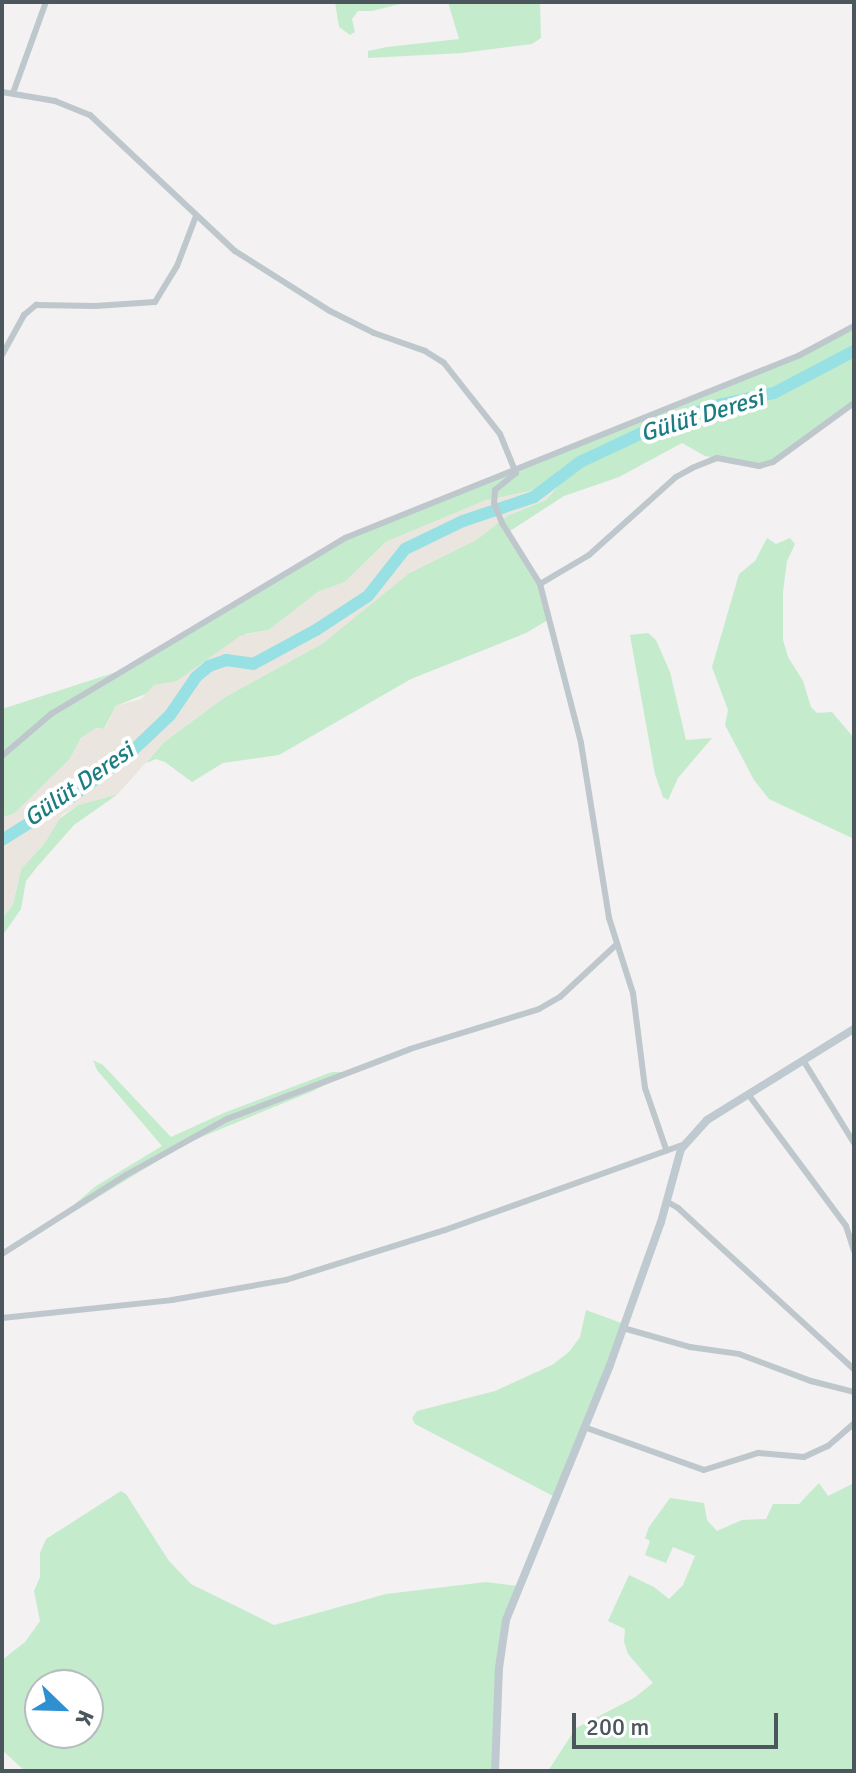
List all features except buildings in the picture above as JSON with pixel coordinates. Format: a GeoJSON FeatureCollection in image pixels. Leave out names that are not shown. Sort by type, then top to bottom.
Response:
{"type":"FeatureCollection","features":[{"type":"Feature","properties":{"kind":"street"},"geometry":{"type":"LineString","coordinates":[[13,93],[46,2]]}},
{"type":"Feature","properties":{"kind":"street"},"geometry":{"type":"LineString","coordinates":[[2,92],[55,101],[90,115],[235,251],[330,311],[374,333],[425,351],[444,363],[490,419],[515,469],[512,478],[495,490],[494,503],[502,523],[540,584],[581,743],[616,945],[631,982],[645,1088],[666,1149]]}},
{"type":"Feature","properties":{"kind":"street"},"geometry":{"type":"LineString","coordinates":[[2,355],[24,315],[36,305],[95,306],[155,302],[177,266],[196,216]]}},
{"type":"Feature","properties":{"kind":"street"},"geometry":{"type":"LineString","coordinates":[[2,756],[51,714],[345,538],[800,355],[854,326]]}},
{"type":"Feature","properties":{"kind":"street"},"geometry":{"type":"LineString","coordinates":[[540,584],[589,555],[692,468],[717,458],[759,466],[773,462],[854,403]]}},
{"type":"Feature","properties":{"kind":"street"},"geometry":{"type":"LineString","coordinates":[[2,1254],[184,1140],[227,1119],[410,1049],[539,1009],[560,997],[616,945]]}},
{"type":"Feature","properties":{"kind":"street"},"geometry":{"type":"LineString","coordinates":[[495,1771],[499,1668],[506,1620],[623,1328],[685,1144],[707,1120],[854,1029]]}},
{"type":"Feature","properties":{"kind":"street"},"geometry":{"type":"LineString","coordinates":[[803,1060],[854,1143]]}},
{"type":"Feature","properties":{"kind":"street"},"geometry":{"type":"LineString","coordinates":[[748,1094],[846,1226],[854,1251]]}},
{"type":"Feature","properties":{"kind":"street"},"geometry":{"type":"LineString","coordinates":[[2,1318],[172,1300],[286,1280],[445,1230],[685,1144]]}},
{"type":"Feature","properties":{"kind":"street"},"geometry":{"type":"LineString","coordinates":[[666,1201],[678,1208],[854,1369]]}},
{"type":"Feature","properties":{"kind":"street"},"geometry":{"type":"LineString","coordinates":[[623,1328],[690,1347],[739,1354],[811,1381],[854,1392]]}},
{"type":"Feature","properties":{"kind":"street"},"geometry":{"type":"LineString","coordinates":[[584,1427],[704,1470],[758,1453],[804,1457],[828,1446],[854,1423]]}},
{"type":"Feature","properties":{"kind":"green space"},"geometry":{"type":"Polygon","coordinates":[[[335,2],[408,2],[372,11],[358,11],[352,19],[355,32],[350,35],[339,27],[335,2]]]}},
{"type":"Feature","properties":{"kind":"green space"},"geometry":{"type":"Polygon","coordinates":[[[448,2],[540,2],[541,38],[532,44],[462,53],[368,58],[368,51],[387,47],[459,39],[448,2]]]}},
{"type":"Feature","properties":{"kind":"green space"},"geometry":{"type":"Polygon","coordinates":[[[854,326],[854,403],[765,465],[705,456],[682,443],[619,477],[564,496],[507,533],[536,576],[548,620],[526,633],[411,679],[279,755],[223,763],[192,782],[165,762],[156,759],[146,763],[164,742],[225,697],[323,643],[409,573],[476,540],[507,516],[546,500],[566,477],[561,469],[539,489],[484,501],[386,542],[345,582],[318,592],[269,630],[246,634],[177,681],[116,706],[104,729],[96,728],[81,738],[70,759],[15,813],[2,818],[2,709],[135,666],[345,538],[799,355],[854,326]]]}},
{"type":"Feature","properties":{"kind":"green space"},"geometry":{"type":"Polygon","coordinates":[[[767,538],[776,544],[790,538],[795,544],[787,561],[783,592],[783,640],[788,657],[803,681],[811,707],[817,713],[832,712],[854,738],[854,839],[769,799],[754,780],[725,725],[728,710],[712,667],[739,574],[755,561],[767,538]]]}},
{"type":"Feature","properties":{"kind":"green space"},"geometry":{"type":"Polygon","coordinates":[[[648,633],[656,640],[670,672],[686,740],[712,738],[678,778],[668,800],[663,797],[655,774],[630,635],[648,633]]]}},
{"type":"Feature","properties":{"kind":"green space"},"geometry":{"type":"Polygon","coordinates":[[[118,794],[74,825],[37,867],[26,881],[21,909],[2,936],[2,919],[13,904],[21,869],[44,844],[58,820],[78,805],[118,794]]]}},
{"type":"Feature","properties":{"kind":"green space"},"geometry":{"type":"Polygon","coordinates":[[[93,1060],[103,1065],[171,1137],[226,1112],[332,1072],[350,1072],[313,1091],[187,1143],[44,1230],[96,1186],[162,1146],[97,1070],[93,1060]]]}},
{"type":"Feature","properties":{"kind":"green space"},"geometry":{"type":"Polygon","coordinates":[[[586,1310],[624,1324],[555,1497],[415,1424],[412,1418],[417,1411],[495,1391],[552,1365],[569,1352],[580,1337],[586,1310]]]}},
{"type":"Feature","properties":{"kind":"green space"},"geometry":{"type":"Polygon","coordinates":[[[819,1483],[828,1496],[854,1483],[854,1771],[548,1771],[576,1728],[634,1698],[653,1683],[628,1654],[624,1642],[625,1629],[608,1621],[629,1575],[654,1587],[669,1599],[683,1585],[695,1556],[673,1547],[666,1563],[645,1555],[650,1541],[645,1538],[649,1527],[670,1498],[704,1503],[707,1520],[717,1531],[742,1520],[766,1519],[773,1504],[799,1504],[819,1483]]]}},
{"type":"Feature","properties":{"kind":"green space"},"geometry":{"type":"Polygon","coordinates":[[[121,1491],[126,1494],[169,1561],[191,1584],[274,1625],[386,1594],[486,1582],[518,1586],[506,1620],[495,1771],[25,1771],[2,1750],[2,1660],[25,1642],[40,1621],[34,1591],[40,1577],[40,1553],[46,1539],[121,1491]]]}},
{"type":"Feature","properties":{"kind":"sand"},"geometry":{"type":"Polygon","coordinates":[[[561,468],[566,476],[546,500],[507,516],[476,540],[409,573],[323,643],[225,697],[164,742],[118,794],[78,805],[62,815],[44,844],[21,869],[13,904],[2,919],[2,818],[15,813],[70,759],[81,738],[96,728],[105,729],[116,706],[141,699],[154,685],[177,681],[240,636],[269,630],[318,592],[345,582],[386,542],[484,501],[539,489],[561,468]]]}},
{"type":"Feature","properties":{"kind":"waterway","name":"Gülüt Deresi"},"geometry":{"type":"LineString","coordinates":[[2,840],[74,795],[127,756],[170,715],[196,677],[209,666],[226,660],[253,664],[316,630],[368,596],[405,549],[463,521],[534,497],[580,462],[661,424],[722,404],[774,393],[854,351]]}}]}
